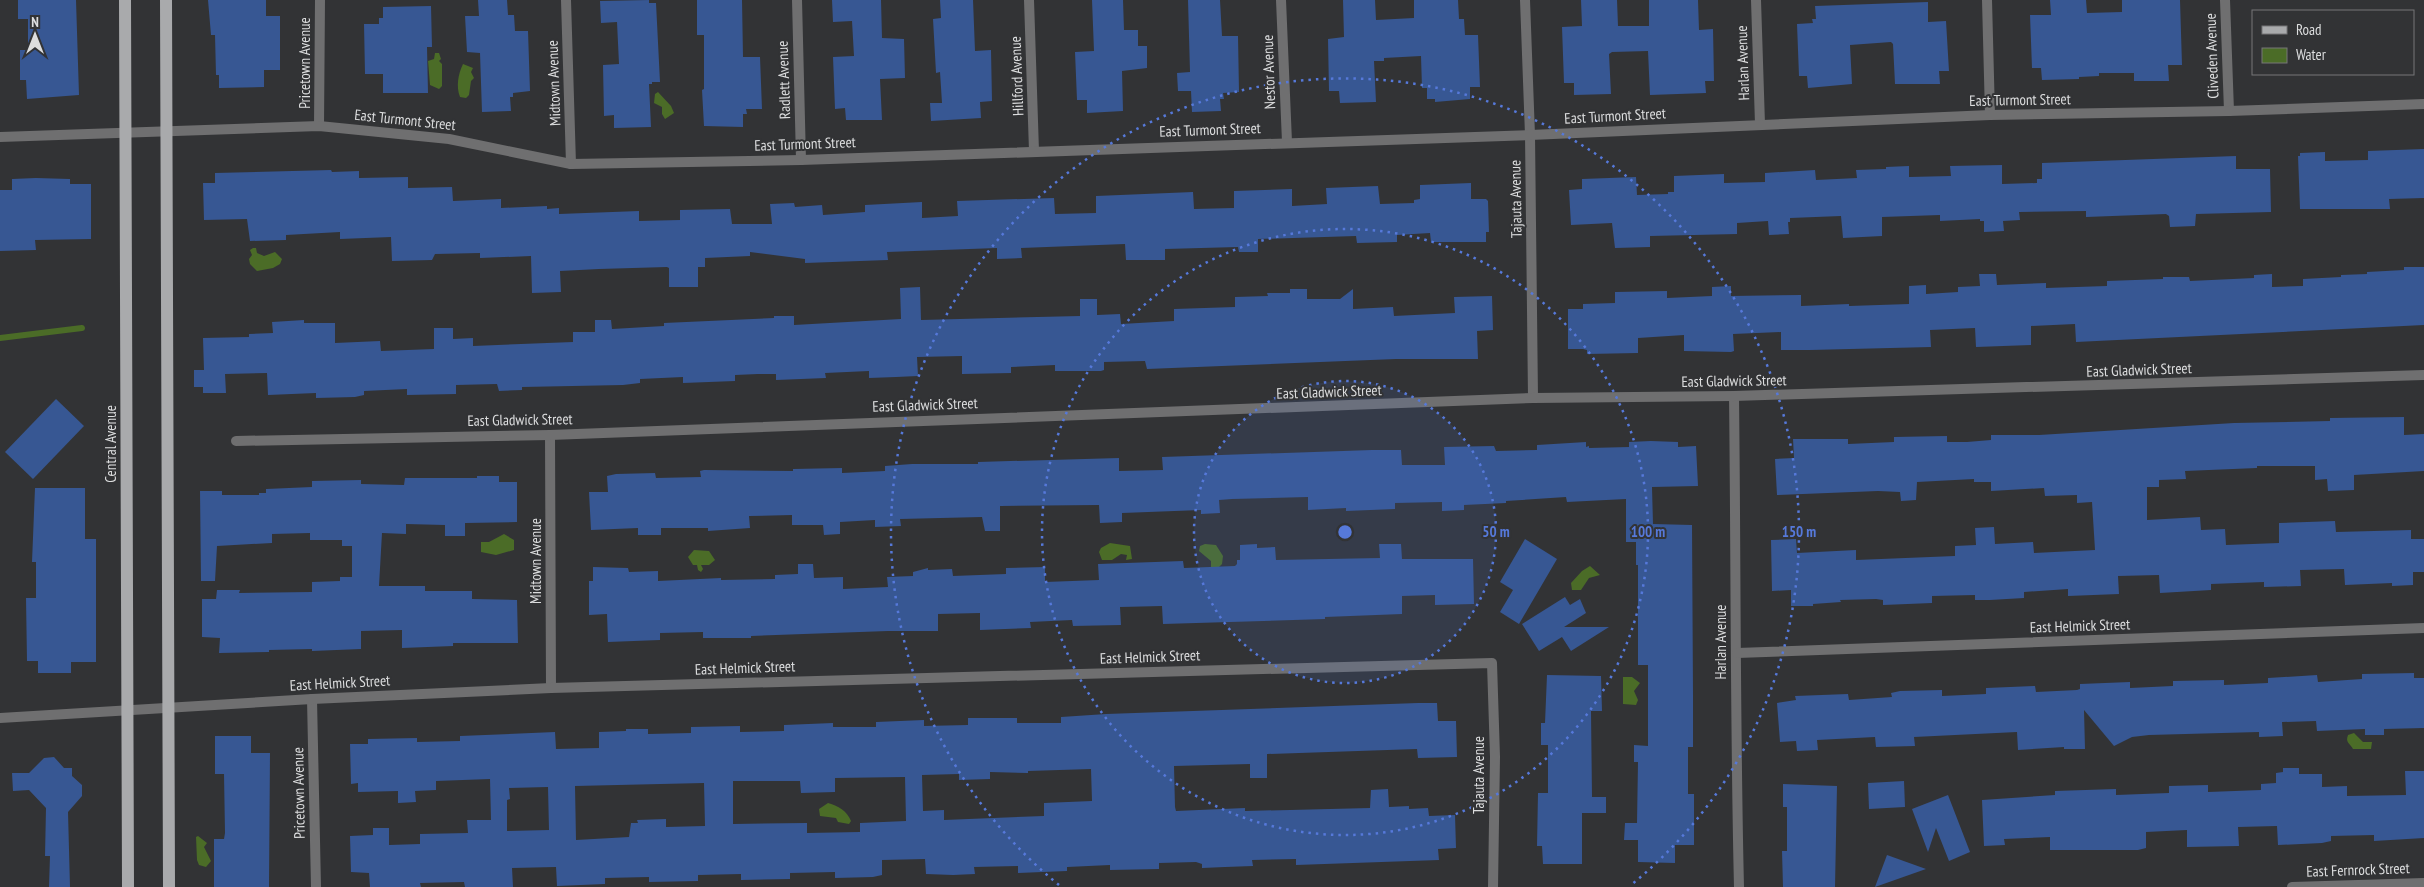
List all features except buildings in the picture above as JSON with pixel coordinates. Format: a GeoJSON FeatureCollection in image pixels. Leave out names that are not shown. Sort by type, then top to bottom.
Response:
{"type":"FeatureCollection","features":[{"type":"Feature","properties":{"kind":"main road","name":"Central Avenue"},"geometry":{"type":"LineString","coordinates":[[125,0],[128,887]]}},
{"type":"Feature","properties":{"kind":"main road"},"geometry":{"type":"LineString","coordinates":[[166,0],[169,887]]}},
{"type":"Feature","properties":{"kind":"street","name":"Pricetown Avenue"},"geometry":{"type":"LineString","coordinates":[[319,126],[320,0]]}},
{"type":"Feature","properties":{"kind":"street","name":"Midtown Avenue"},"geometry":{"type":"LineString","coordinates":[[566,0],[571,164]]}},
{"type":"Feature","properties":{"kind":"street","name":"Radlett Avenue"},"geometry":{"type":"LineString","coordinates":[[796,0],[802,160]]}},
{"type":"Feature","properties":{"kind":"street","name":"Hillford Avenue"},"geometry":{"type":"LineString","coordinates":[[1030,0],[1034,151]]}},
{"type":"Feature","properties":{"kind":"street","name":"Nestor Avenue"},"geometry":{"type":"LineString","coordinates":[[1281,0],[1286,142]]}},
{"type":"Feature","properties":{"kind":"street","name":"Tajauta Avenue"},"geometry":{"type":"LineString","coordinates":[[1525,0],[1530,135],[1533,398]]}},
{"type":"Feature","properties":{"kind":"street","name":"Harlan Avenue"},"geometry":{"type":"LineString","coordinates":[[1756,0],[1760,124]]}},
{"type":"Feature","properties":{"kind":"street"},"geometry":{"type":"LineString","coordinates":[[1987,0],[1990,115]]}},
{"type":"Feature","properties":{"kind":"street","name":"Cliveden Avenue"},"geometry":{"type":"LineString","coordinates":[[2225,0],[2229,111]]}},
{"type":"Feature","properties":{"kind":"street","name":"East Turmont Street"},"geometry":{"type":"LineString","coordinates":[[0,137],[319,126],[449,139],[571,164],[802,160],[1530,135],[1990,115],[2229,111],[2424,104]]}},
{"type":"Feature","properties":{"kind":"street","name":"East Gladwick Street"},"geometry":{"type":"LineString","coordinates":[[236,440],[550,435],[1533,398],[1734,396],[2251,382],[2424,375]]}},
{"type":"Feature","properties":{"kind":"street","name":"Harlan Avenue"},"geometry":{"type":"LineString","coordinates":[[1734,396],[1737,653],[1736,758],[1739,887]]}},
{"type":"Feature","properties":{"kind":"street","name":"Midtown Avenue"},"geometry":{"type":"LineString","coordinates":[[550,435],[551,688]]}},
{"type":"Feature","properties":{"kind":"street","name":"East Helmick Street"},"geometry":{"type":"LineString","coordinates":[[1737,653],[2424,628]]}},
{"type":"Feature","properties":{"kind":"street","name":"Tajauta Avenue"},"geometry":{"type":"LineString","coordinates":[[1492,663],[1495,757],[1493,887]]}},
{"type":"Feature","properties":{"kind":"street","name":"East Helmick Street"},"geometry":{"type":"LineString","coordinates":[[0,718],[312,699],[551,688],[1492,663]]}},
{"type":"Feature","properties":{"kind":"street","name":"Pricetown Avenue"},"geometry":{"type":"LineString","coordinates":[[312,699],[316,887]]}},
{"type":"Feature","properties":{"kind":"street","name":"East Fernrock Street"},"geometry":{"type":"LineString","coordinates":[[2292,887],[2424,883]]}},
{"type":"Feature","properties":{"kind":"water"},"geometry":{"type":"Polygon","coordinates":[[[435,53],[439,53],[441,59],[439,61],[442,64],[442,86],[439,89],[430,85],[428,61],[434,59],[435,53]]]}},
{"type":"Feature","properties":{"kind":"water"},"geometry":{"type":"Polygon","coordinates":[[[463,64],[473,68],[471,72],[474,78],[471,81],[469,95],[466,98],[460,97],[458,89],[459,76],[463,64]]]}},
{"type":"Feature","properties":{"kind":"water"},"geometry":{"type":"Polygon","coordinates":[[[658,92],[671,106],[674,113],[665,119],[662,114],[662,107],[654,103],[655,94],[658,92]]]}},
{"type":"Feature","properties":{"kind":"water"},"geometry":{"type":"Polygon","coordinates":[[[256,248],[257,253],[264,256],[275,252],[282,259],[280,264],[273,268],[257,271],[250,264],[249,259],[252,255],[250,250],[256,248]]]}},
{"type":"Feature","properties":{"kind":"water"},"geometry":{"type":"Polygon","coordinates":[[[504,534],[514,540],[514,550],[496,555],[481,552],[481,542],[489,542],[504,534]]]}},
{"type":"Feature","properties":{"kind":"water"},"geometry":{"type":"Polygon","coordinates":[[[1110,543],[1130,546],[1132,559],[1126,560],[1127,555],[1121,554],[1112,560],[1102,560],[1099,552],[1101,548],[1110,543]]]}},
{"type":"Feature","properties":{"kind":"water"},"geometry":{"type":"Polygon","coordinates":[[[1205,544],[1216,545],[1223,556],[1222,564],[1218,568],[1211,567],[1211,561],[1199,551],[1200,546],[1205,544]]]}},
{"type":"Feature","properties":{"kind":"water"},"geometry":{"type":"Polygon","coordinates":[[[694,550],[709,551],[715,560],[709,565],[701,565],[703,569],[701,572],[698,570],[697,565],[693,565],[688,557],[694,550]]]}},
{"type":"Feature","properties":{"kind":"water"},"geometry":{"type":"Polygon","coordinates":[[[1590,566],[1600,575],[1589,578],[1581,590],[1572,590],[1571,583],[1582,571],[1590,566]]]}},
{"type":"Feature","properties":{"kind":"water"},"geometry":{"type":"Polygon","coordinates":[[[1623,677],[1632,677],[1640,683],[1634,691],[1638,700],[1636,705],[1623,704],[1623,677]]]}},
{"type":"Feature","properties":{"kind":"water"},"geometry":{"type":"Polygon","coordinates":[[[2354,733],[2363,742],[2372,742],[2371,749],[2353,749],[2347,740],[2348,735],[2354,733]]]}},
{"type":"Feature","properties":{"kind":"water"},"geometry":{"type":"Polygon","coordinates":[[[828,803],[839,807],[845,812],[851,821],[849,824],[838,822],[836,818],[820,816],[819,809],[828,803]]]}},
{"type":"Feature","properties":{"kind":"water"},"geometry":{"type":"Polygon","coordinates":[[[198,836],[207,843],[204,847],[211,861],[206,867],[199,865],[197,860],[196,837],[198,836]]]}},
{"type":"Feature","properties":{"kind":"waterway"},"geometry":{"type":"LineString","coordinates":[[0,338],[82,328]]}}]}
